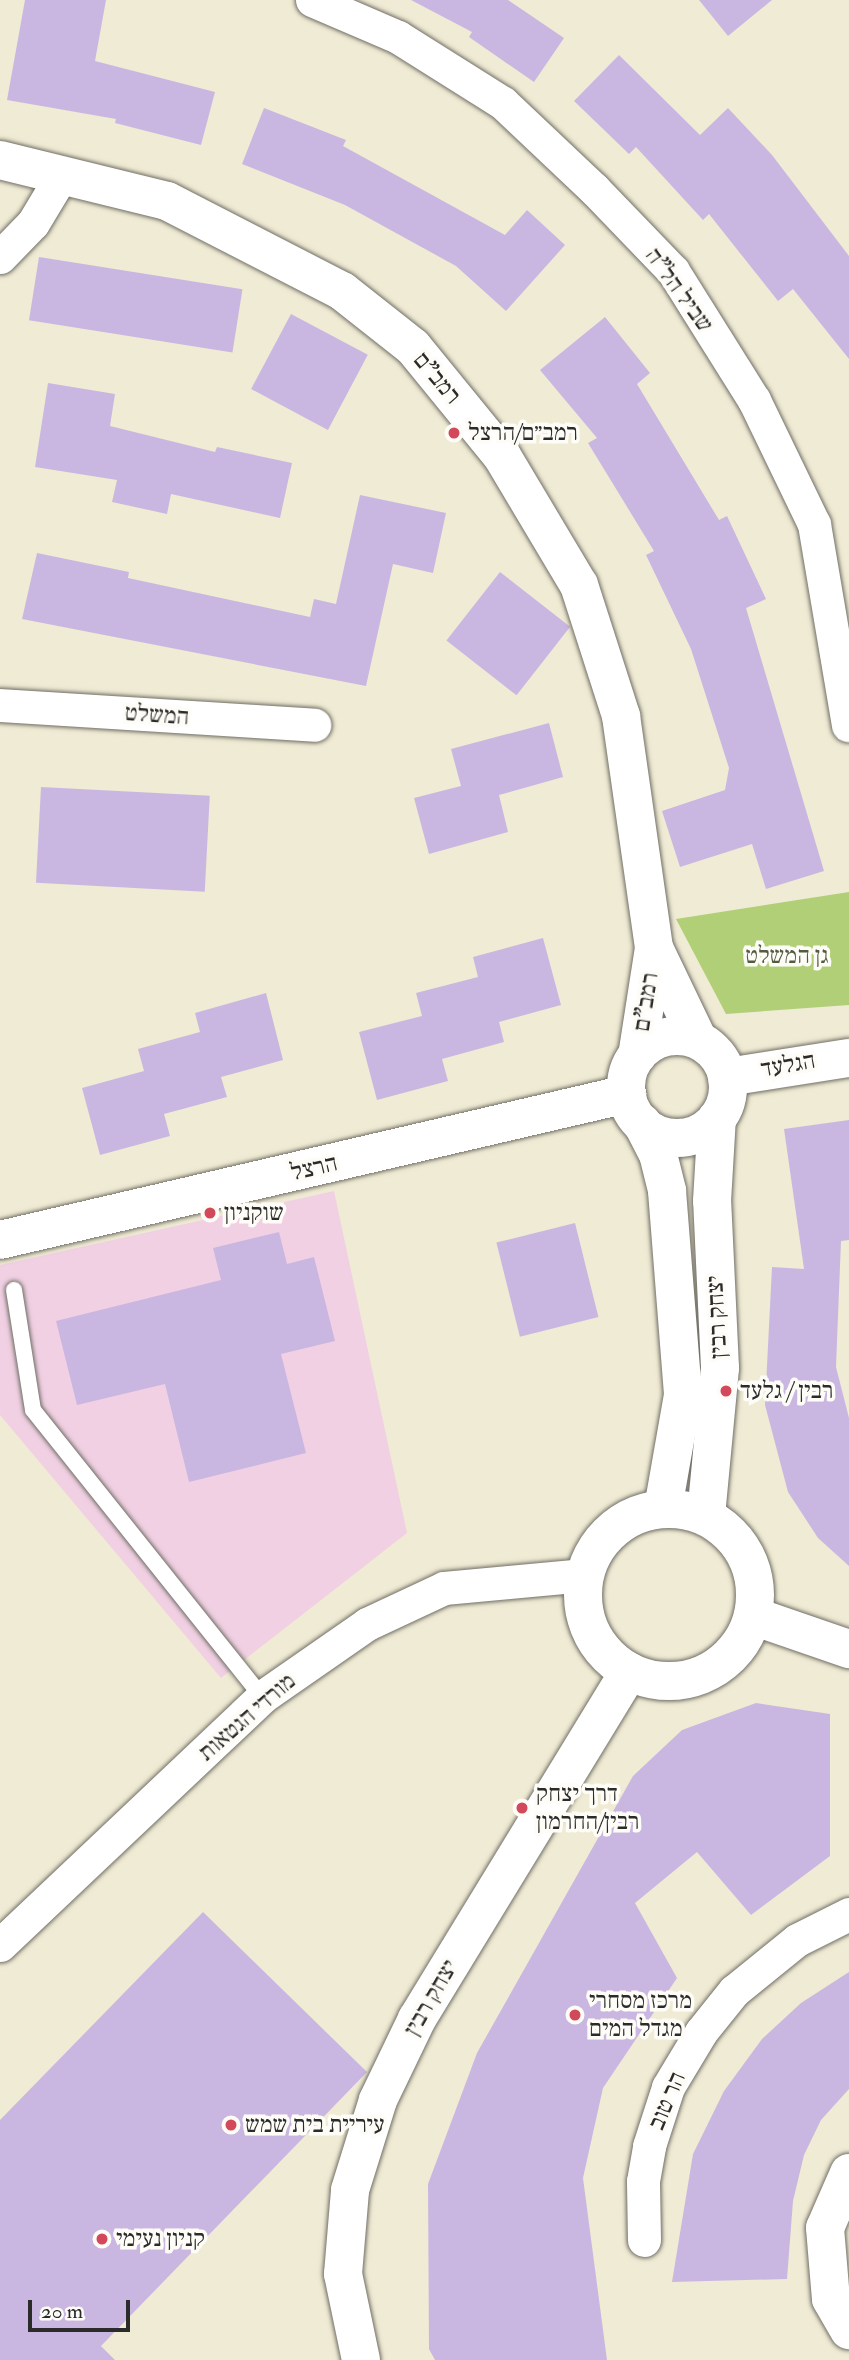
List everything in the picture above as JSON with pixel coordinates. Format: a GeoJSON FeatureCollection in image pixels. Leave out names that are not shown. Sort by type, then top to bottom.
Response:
{"type":"FeatureCollection","features":[{"type":"Feature","properties":{"kind":"street","name":"שביל הל\"ה"},"geometry":{"type":"LineString","coordinates":[[312,0],[398,37],[503,103],[594,189],[673,271],[754,400],[814,524],[848,725]]}},
{"type":"Feature","properties":{"kind":"street","name":"רמב\"ם"},"geometry":{"type":"LineString","coordinates":[[0,160],[63,173],[167,201],[342,291],[413,347],[502,456],[579,585],[621,716],[654,948],[637,1056]]}},
{"type":"Feature","properties":{"kind":"street"},"geometry":{"type":"LineString","coordinates":[[0,257],[33,223],[63,173]]}},
{"type":"Feature","properties":{"kind":"street","name":"המשלט"},"geometry":{"type":"LineString","coordinates":[[0,705],[314,726]]}},
{"type":"Feature","properties":{"kind":"street","name":"רמב\"ם"},"geometry":{"type":"LineString","coordinates":[[654,948],[698,1040]]}},
{"type":"Feature","properties":{"kind":"street"},"geometry":{"type":"LineString","coordinates":[[679,1036],[698,1040],[716,1054],[727,1077],[727,1094],[717,1118],[685,1137],[657,1133],[634,1108],[629,1070],[637,1056],[660,1039],[679,1036]]}},
{"type":"Feature","properties":{"kind":"street","name":"הגלעד"},"geometry":{"type":"LineString","coordinates":[[727,1077],[849,1058]]}},
{"type":"Feature","properties":{"kind":"street","name":"הרצל"},"geometry":{"type":"LineString","coordinates":[[0,1240],[634,1108]]}},
{"type":"Feature","properties":{"kind":"street","name":"יצחק רבין"},"geometry":{"type":"LineString","coordinates":[[634,1108],[658,1154],[667,1191],[683,1395],[663,1508]]}},
{"type":"Feature","properties":{"kind":"street","name":"יצחק רבין"},"geometry":{"type":"LineString","coordinates":[[706,1516],[720,1368],[712,1177],[717,1118]]}},
{"type":"Feature","properties":{"kind":"street"},"geometry":{"type":"LineString","coordinates":[[663,1508],[706,1516],[725,1529],[746,1558],[755,1592],[753,1616],[745,1636],[715,1668],[672,1681],[629,1672],[603,1650],[586,1621],[584,1575],[595,1549],[613,1528],[636,1514],[663,1508]]}},
{"type":"Feature","properties":{"kind":"street","name":"מורדי הגטאות"},"geometry":{"type":"LineString","coordinates":[[0,1945],[262,1697],[367,1624],[444,1588],[584,1575]]}},
{"type":"Feature","properties":{"kind":"street"},"geometry":{"type":"LineString","coordinates":[[753,1616],[849,1649]]}},
{"type":"Feature","properties":{"kind":"street","name":"יצחק רבין"},"geometry":{"type":"LineString","coordinates":[[361,2360],[343,2274],[350,2190],[378,2100],[417,2019],[629,1672]]}},
{"type":"Feature","properties":{"kind":"street","name":"הר טוב"},"geometry":{"type":"LineString","coordinates":[[644,2240],[643,2181],[649,2146],[668,2087],[701,2032],[734,1991],[797,1940],[849,1914]]}},
{"type":"Feature","properties":{"kind":"street"},"geometry":{"type":"LineString","coordinates":[[849,2173],[825,2228],[831,2299],[849,2330]]}},
{"type":"Feature","properties":{"kind":"lane"},"geometry":{"type":"LineString","coordinates":[[14,1290],[33,1410],[262,1697]]}},
{"type":"Feature","properties":{"kind":"shaded area","name":"שוקניון"},"geometry":{"type":"Polygon","coordinates":[[[334,1191],[407,1533],[221,1678],[0,1415],[0,1265],[334,1191]]]}},
{"type":"Feature","properties":{"kind":"green space","name":"גן המשלט"},"geometry":{"type":"Polygon","coordinates":[[[849,892],[849,1005],[726,1014],[676,919],[849,892]]]}},
{"type":"Feature","properties":{"kind":"building"},"geometry":{"type":"Polygon","coordinates":[[[25,0],[106,0],[95,61],[215,92],[201,145],[115,123],[116,119],[7,100],[25,0]]]}},
{"type":"Feature","properties":{"kind":"building"},"geometry":{"type":"Polygon","coordinates":[[[411,0],[508,0],[564,38],[534,82],[469,37],[472,32],[411,0]]]}},
{"type":"Feature","properties":{"kind":"building"},"geometry":{"type":"Polygon","coordinates":[[[699,0],[772,0],[728,36],[699,0]]]}},
{"type":"Feature","properties":{"kind":"building"},"geometry":{"type":"Polygon","coordinates":[[[619,55],[700,135],[728,108],[772,155],[849,256],[849,359],[793,289],[778,301],[709,214],[703,220],[636,147],[629,154],[574,101],[619,55]]]}},
{"type":"Feature","properties":{"kind":"building"},"geometry":{"type":"Polygon","coordinates":[[[264,108],[346,140],[343,146],[505,235],[527,210],[565,245],[506,311],[456,266],[345,205],[242,164],[264,108]]]}},
{"type":"Feature","properties":{"kind":"building"},"geometry":{"type":"Polygon","coordinates":[[[39,257],[242,289],[232,352],[29,320],[39,257]]]}},
{"type":"Feature","properties":{"kind":"building"},"geometry":{"type":"Polygon","coordinates":[[[291,314],[368,355],[328,430],[251,389],[291,314]]]}},
{"type":"Feature","properties":{"kind":"building"},"geometry":{"type":"Polygon","coordinates":[[[605,317],[650,373],[637,384],[719,520],[727,516],[766,599],[746,608],[824,871],[766,889],[752,844],[680,867],[662,811],[725,790],[729,768],[691,649],[646,555],[654,551],[588,443],[597,438],[540,370],[605,317]]]}},
{"type":"Feature","properties":{"kind":"building"},"geometry":{"type":"Polygon","coordinates":[[[48,383],[115,394],[110,426],[215,452],[217,447],[292,463],[280,518],[171,494],[167,514],[112,502],[117,480],[35,467],[48,383]]]}},
{"type":"Feature","properties":{"kind":"building"},"geometry":{"type":"Polygon","coordinates":[[[360,495],[446,513],[433,573],[393,564],[366,686],[22,619],[37,553],[129,572],[128,578],[310,617],[314,599],[336,604],[360,495]]]}},
{"type":"Feature","properties":{"kind":"building"},"geometry":{"type":"Polygon","coordinates":[[[500,572],[570,627],[517,695],[446,641],[500,572]]]}},
{"type":"Feature","properties":{"kind":"building"},"geometry":{"type":"Polygon","coordinates":[[[549,723],[563,777],[499,795],[508,832],[429,854],[414,798],[461,786],[451,749],[549,723]]]}},
{"type":"Feature","properties":{"kind":"building"},"geometry":{"type":"Polygon","coordinates":[[[41,787],[210,796],[205,892],[36,883],[41,787]]]}},
{"type":"Feature","properties":{"kind":"building"},"geometry":{"type":"Polygon","coordinates":[[[543,938],[561,1005],[499,1022],[504,1042],[442,1059],[448,1081],[377,1100],[359,1032],[422,1016],[416,993],[478,977],[473,957],[543,938]]]}},
{"type":"Feature","properties":{"kind":"building"},"geometry":{"type":"Polygon","coordinates":[[[266,993],[283,1060],[221,1077],[227,1097],[164,1114],[170,1136],[100,1155],[82,1088],[144,1071],[138,1049],[200,1032],[195,1013],[266,993]]]}},
{"type":"Feature","properties":{"kind":"building"},"geometry":{"type":"Polygon","coordinates":[[[849,1120],[849,1240],[841,1241],[836,1367],[849,1418],[849,1566],[818,1538],[788,1492],[765,1405],[772,1267],[804,1269],[784,1129],[849,1120]]]}},
{"type":"Feature","properties":{"kind":"building"},"geometry":{"type":"Polygon","coordinates":[[[575,1223],[598,1317],[520,1337],[496,1243],[575,1223]]]}},
{"type":"Feature","properties":{"kind":"building"},"geometry":{"type":"Polygon","coordinates":[[[279,1232],[287,1264],[314,1257],[335,1341],[281,1354],[306,1453],[189,1482],[165,1384],[77,1405],[56,1321],[221,1280],[213,1248],[279,1232]]]}},
{"type":"Feature","properties":{"kind":"building","name":"מרכז מסחרי מגדל המים"},"geometry":{"type":"Polygon","coordinates":[[[756,1703],[830,1714],[830,1856],[751,1915],[697,1852],[635,1903],[677,1978],[603,2088],[583,2178],[607,2360],[435,2360],[429,2349],[428,2184],[477,2053],[633,1776],[682,1730],[756,1703]]]}},
{"type":"Feature","properties":{"kind":"building","name":"קניון נעימי"},"geometry":{"type":"Polygon","coordinates":[[[203,1912],[367,2072],[101,2346],[115,2360],[0,2360],[0,2120],[203,1912]]]}},
{"type":"Feature","properties":{"kind":"building"},"geometry":{"type":"Polygon","coordinates":[[[849,1972],[849,2089],[821,2120],[804,2155],[793,2201],[787,2279],[672,2282],[693,2154],[724,2091],[762,2039],[801,2003],[849,1972]]]}},
{"type":"Feature","properties":{"kind":"place","name":"רמב״ם/הרצל"},"geometry":{"type":"Point","coordinates":[454,433]}},
{"type":"Feature","properties":{"kind":"place","name":"שוקניון"},"geometry":{"type":"Point","coordinates":[210,1213]}},
{"type":"Feature","properties":{"kind":"place","name":"רבין / גלעד"},"geometry":{"type":"Point","coordinates":[726,1391]}},
{"type":"Feature","properties":{"kind":"place","name":"דרך יצחק רבין/החרמון"},"geometry":{"type":"Point","coordinates":[522,1808]}},
{"type":"Feature","properties":{"kind":"place","name":"מרכז מסחרי מגדל המים"},"geometry":{"type":"Point","coordinates":[575,2015]}},
{"type":"Feature","properties":{"kind":"place","name":"עיריית בית שמש"},"geometry":{"type":"Point","coordinates":[231,2125]}},
{"type":"Feature","properties":{"kind":"place","name":"קניון נעימי"},"geometry":{"type":"Point","coordinates":[102,2239]}}]}
